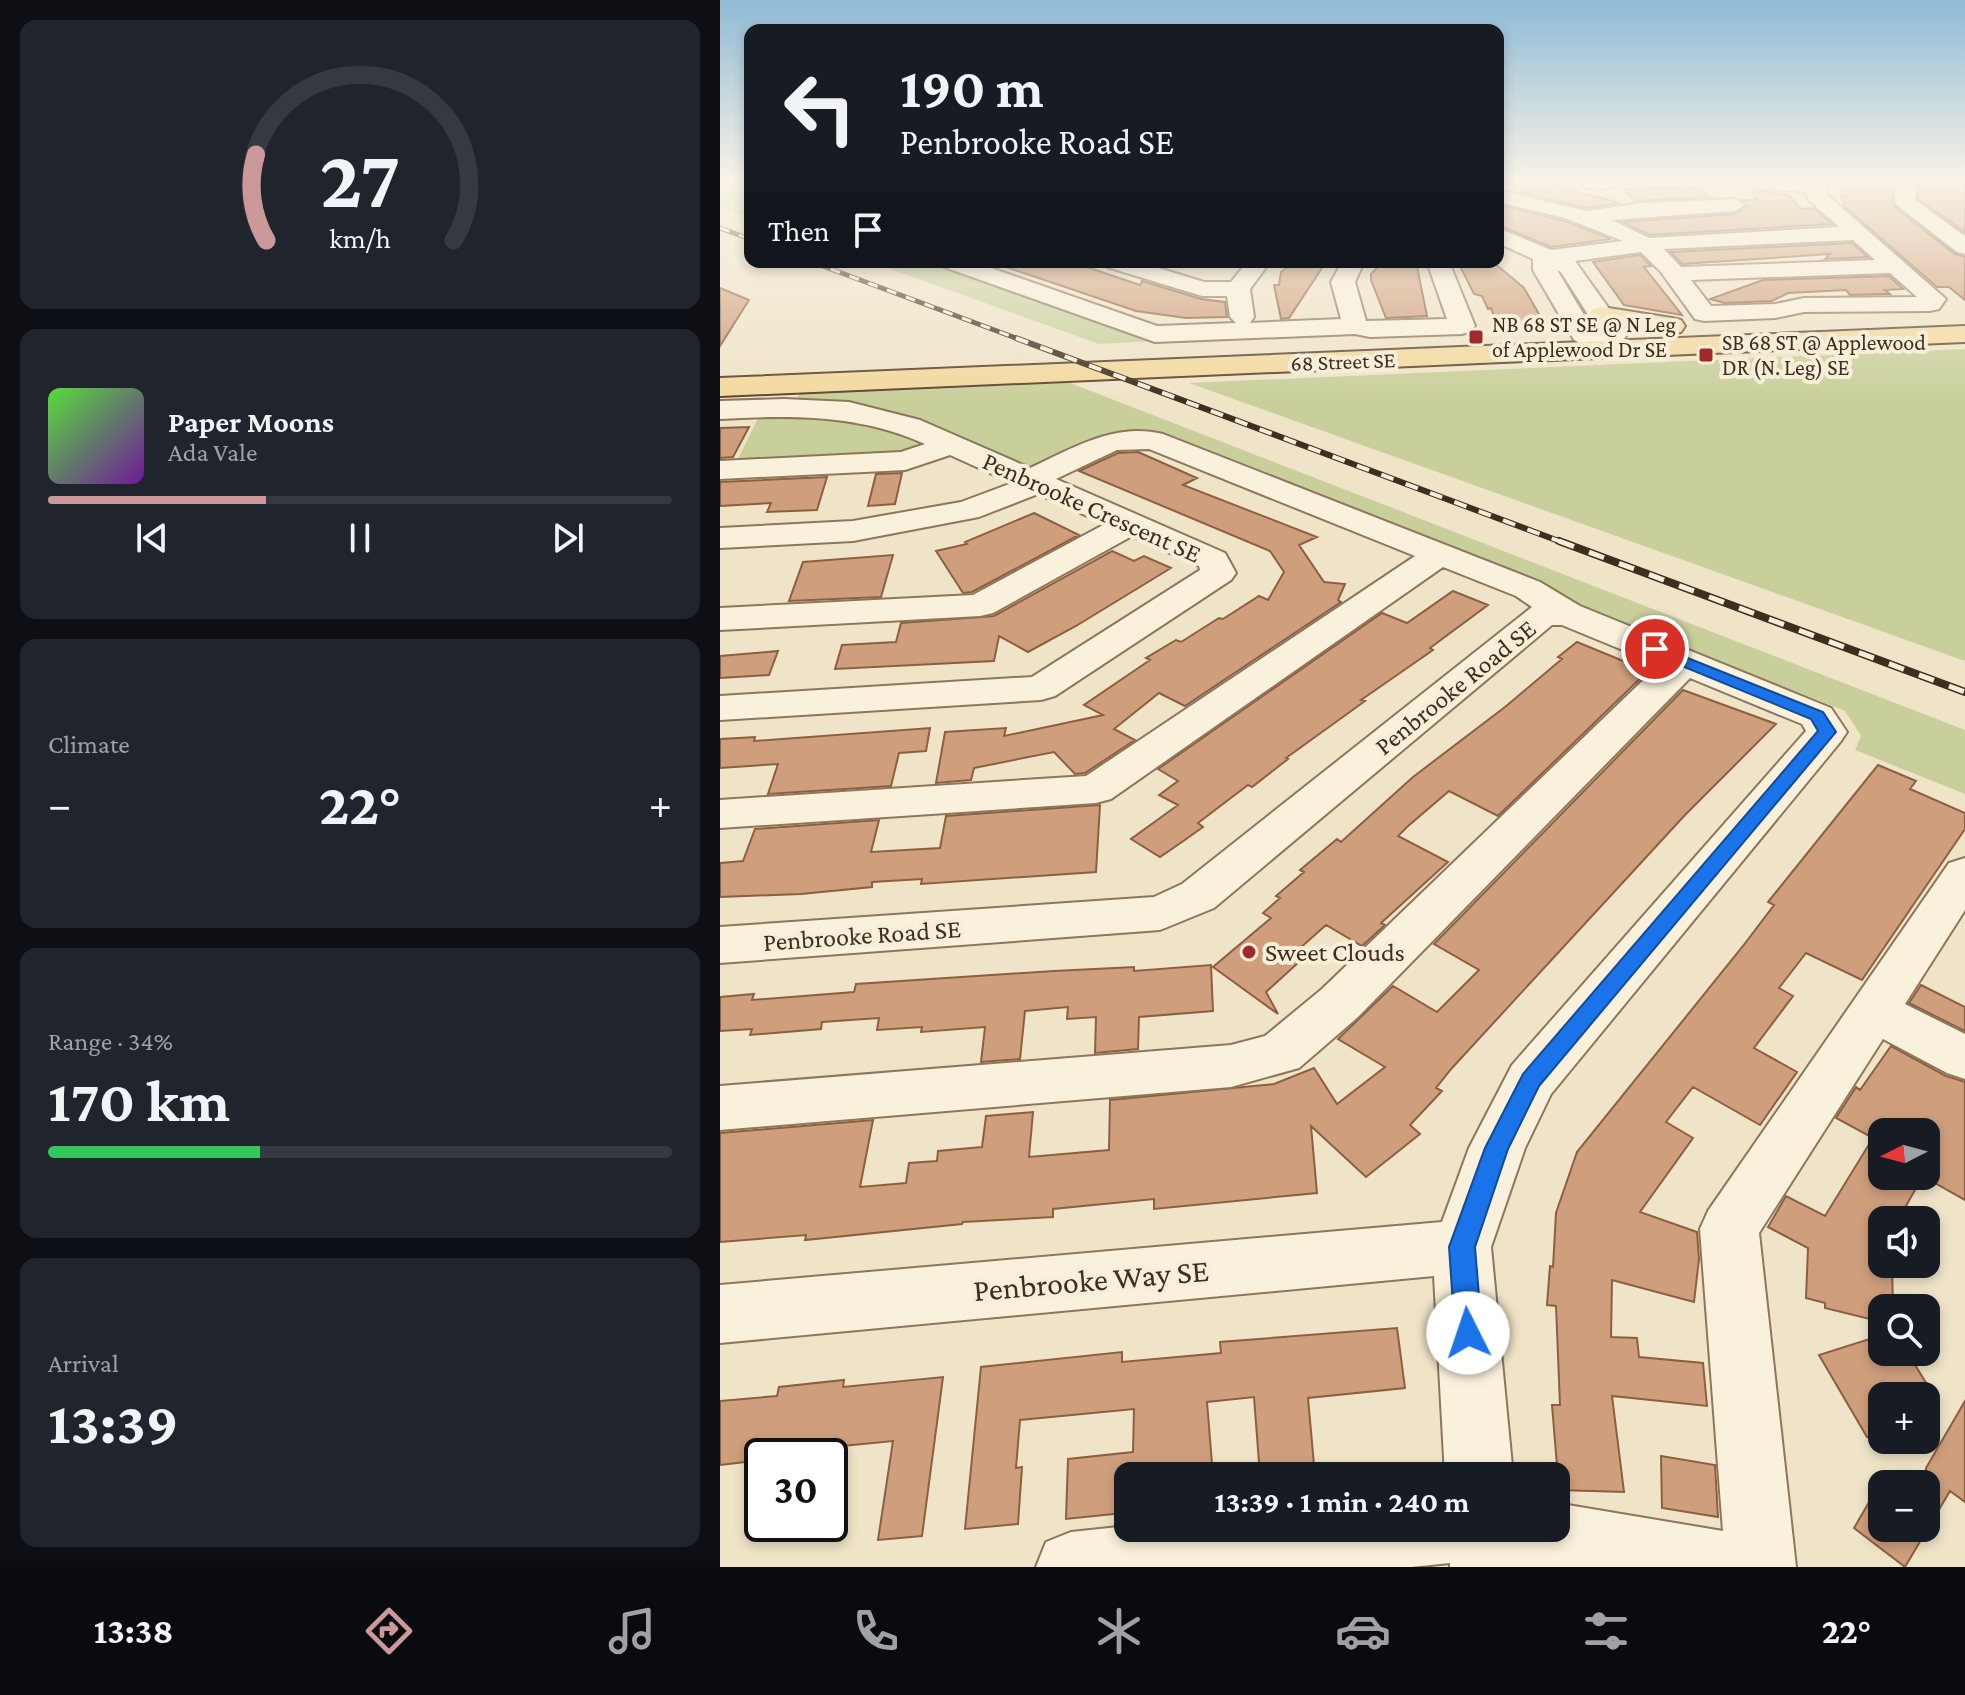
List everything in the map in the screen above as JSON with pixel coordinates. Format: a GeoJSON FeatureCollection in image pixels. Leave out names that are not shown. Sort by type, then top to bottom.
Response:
{"type":"FeatureCollection","features":[{"type":"Feature","properties":{"kind":"main road","name":"68 Street SE"},"geometry":{"type":"LineString","coordinates":[[720,372],[1965,320]]}},
{"type":"Feature","properties":{"kind":"main road","name":"68 Street SE"},"geometry":{"type":"LineString","coordinates":[[720,387],[1601,333],[1965,334]]}},
{"type":"Feature","properties":{"kind":"street"},"geometry":{"type":"LineString","coordinates":[[1538,255],[1544,258],[1566,255]]}},
{"type":"Feature","properties":{"kind":"street"},"geometry":{"type":"LineString","coordinates":[[1655,255],[1674,274],[1704,314],[1775,311],[1804,305],[1930,304],[1934,299],[1881,255]]}},
{"type":"Feature","properties":{"kind":"street"},"geometry":{"type":"LineString","coordinates":[[1544,258],[1545,270],[1601,333]]}},
{"type":"Feature","properties":{"kind":"street"},"geometry":{"type":"LineString","coordinates":[[1674,274],[1894,266]]}},
{"type":"Feature","properties":{"kind":"street"},"geometry":{"type":"LineString","coordinates":[[969,268],[1155,334],[1355,326],[1370,329],[1462,326],[1440,268]]}},
{"type":"Feature","properties":{"kind":"street"},"geometry":{"type":"LineString","coordinates":[[1134,268],[1202,289],[1238,289]]}},
{"type":"Feature","properties":{"kind":"street"},"geometry":{"type":"LineString","coordinates":[[1243,330],[1238,289],[1254,268]]}},
{"type":"Feature","properties":{"kind":"street"},"geometry":{"type":"LineString","coordinates":[[1350,268],[1343,282],[1355,326]]}},
{"type":"Feature","properties":{"kind":"street","name":"Penbrooke Crescent SE"},"geometry":{"type":"LineString","coordinates":[[720,410],[784,407],[849,411],[910,426],[1213,560],[1219,573],[1041,688],[720,708]]}},
{"type":"Feature","properties":{"kind":"street"},"geometry":{"type":"LineString","coordinates":[[720,538],[853,531],[968,510],[1033,482],[1112,441],[1153,440],[1528,589],[1567,614]]}},
{"type":"Feature","properties":{"kind":"street"},"geometry":{"type":"LineString","coordinates":[[720,470],[905,461],[950,445]]}},
{"type":"Feature","properties":{"kind":"street"},"geometry":{"type":"LineString","coordinates":[[720,619],[980,605],[1130,524]]}},
{"type":"Feature","properties":{"kind":"street"},"geometry":{"type":"LineString","coordinates":[[720,814],[1096,789],[1439,555]]}},
{"type":"Feature","properties":{"kind":"street","name":"Penbrooke Road SE"},"geometry":{"type":"LineString","coordinates":[[720,945],[1160,913],[1198,896],[1543,615],[1567,614],[1817,716],[1827,732],[1531,1080],[1497,1148],[1462,1247],[1478,1462]]}},
{"type":"Feature","properties":{"kind":"street"},"geometry":{"type":"LineString","coordinates":[[720,1108],[1231,1066],[1281,1053],[1340,1003],[1685,661]]}},
{"type":"Feature","properties":{"kind":"street"},"geometry":{"type":"LineString","coordinates":[[1761,1567],[1729,1229],[1965,874]]}},
{"type":"Feature","properties":{"kind":"street"},"geometry":{"type":"LineString","coordinates":[[1874,1011],[1965,1058]]}},
{"type":"Feature","properties":{"kind":"street","name":"Penbrooke Way SE"},"geometry":{"type":"LineString","coordinates":[[720,1314],[1462,1247]]}},
{"type":"Feature","properties":{"kind":"street"},"geometry":{"type":"LineString","coordinates":[[1570,1540],[1728,1567]]}},
{"type":"Feature","properties":{"kind":"street"},"geometry":{"type":"LineString","coordinates":[[1071,1567],[1317,1542]]}},
{"type":"Feature","properties":{"kind":"street"},"geometry":{"type":"LineString","coordinates":[[1484,1542],[1485,1567]]}},
{"type":"Feature","properties":{"kind":"green space"},"geometry":{"type":"Polygon","coordinates":[[[888,268],[949,268],[1160,341],[1099,344],[888,268]]]}},
{"type":"Feature","properties":{"kind":"green space"},"geometry":{"type":"Polygon","coordinates":[[[1965,349],[1965,661],[1189,383],[1965,349]]]}},
{"type":"Feature","properties":{"kind":"green space"},"geometry":{"type":"Polygon","coordinates":[[[1060,379],[1965,730],[1965,794],[1855,750],[1861,736],[1845,711],[1154,434],[1104,435],[1030,468],[907,416],[874,408],[795,401],[802,390],[1060,379]]]}},
{"type":"Feature","properties":{"kind":"green space"},"geometry":{"type":"Polygon","coordinates":[[[789,415],[876,428],[927,447],[905,453],[736,463],[759,416],[789,415]]]}},
{"type":"Feature","properties":{"kind":"building"},"geometry":{"type":"Polygon","coordinates":[[[1640,255],[1651,266],[1644,267],[1682,315],[1624,305],[1593,262],[1640,255]]]}},
{"type":"Feature","properties":{"kind":"building"},"geometry":{"type":"Polygon","coordinates":[[[1674,255],[1813,255],[1682,264],[1674,255]]]}},
{"type":"Feature","properties":{"kind":"building"},"geometry":{"type":"Polygon","coordinates":[[[1829,255],[1868,257],[1825,259],[1829,255]]]}},
{"type":"Feature","properties":{"kind":"building"},"geometry":{"type":"Polygon","coordinates":[[[1900,255],[1965,257],[1965,300],[1949,287],[1937,287],[1900,255]]]}},
{"type":"Feature","properties":{"kind":"building"},"geometry":{"type":"Polygon","coordinates":[[[1009,268],[1090,268],[1140,285],[1142,281],[1201,299],[1225,302],[1227,317],[1186,318],[1136,311],[1009,268]]]}},
{"type":"Feature","properties":{"kind":"building"},"geometry":{"type":"Polygon","coordinates":[[[1286,268],[1322,268],[1289,318],[1281,319],[1274,285],[1279,285],[1281,272],[1286,268]]]}},
{"type":"Feature","properties":{"kind":"building"},"geometry":{"type":"Polygon","coordinates":[[[1377,268],[1417,268],[1427,316],[1386,318],[1371,274],[1377,268]]]}},
{"type":"Feature","properties":{"kind":"building"},"geometry":{"type":"Polygon","coordinates":[[[1461,268],[1500,268],[1524,288],[1540,316],[1526,324],[1497,325],[1491,308],[1488,309],[1482,296],[1474,294],[1461,268]]]}},
{"type":"Feature","properties":{"kind":"building"},"geometry":{"type":"Polygon","coordinates":[[[1889,276],[1903,289],[1885,290],[1890,294],[1850,295],[1846,290],[1788,293],[1772,301],[1725,303],[1710,299],[1763,280],[1889,276]]]}},
{"type":"Feature","properties":{"kind":"building"},"geometry":{"type":"Polygon","coordinates":[[[720,288],[749,300],[720,346],[720,288]]]}},
{"type":"Feature","properties":{"kind":"building"},"geometry":{"type":"Polygon","coordinates":[[[749,427],[733,457],[720,458],[720,428],[749,427]]]}},
{"type":"Feature","properties":{"kind":"building"},"geometry":{"type":"Polygon","coordinates":[[[1138,452],[1197,478],[1183,485],[1317,537],[1299,545],[1324,582],[1345,584],[1338,600],[1341,602],[1185,706],[1159,693],[1114,729],[1135,740],[1085,773],[1075,774],[1054,752],[974,768],[971,780],[936,783],[945,732],[1006,728],[1004,736],[1103,715],[1084,705],[1150,660],[1146,658],[1176,640],[1181,642],[1219,618],[1223,619],[1259,596],[1268,600],[1284,572],[1270,551],[1079,471],[1118,453],[1138,452]]]}},
{"type":"Feature","properties":{"kind":"building"},"geometry":{"type":"Polygon","coordinates":[[[902,473],[895,504],[868,506],[876,474],[902,473]]]}},
{"type":"Feature","properties":{"kind":"building"},"geometry":{"type":"Polygon","coordinates":[[[827,477],[817,510],[767,512],[771,503],[720,506],[720,482],[827,477]]]}},
{"type":"Feature","properties":{"kind":"building"},"geometry":{"type":"Polygon","coordinates":[[[1034,513],[1079,535],[972,592],[963,593],[936,551],[967,544],[965,542],[1034,513]]]}},
{"type":"Feature","properties":{"kind":"building"},"geometry":{"type":"Polygon","coordinates":[[[1112,551],[1134,561],[1144,556],[1171,568],[1028,652],[999,636],[994,661],[835,669],[842,645],[896,642],[901,623],[994,616],[1112,551]]]}},
{"type":"Feature","properties":{"kind":"building"},"geometry":{"type":"Polygon","coordinates":[[[893,555],[881,597],[789,601],[803,562],[893,555]]]}},
{"type":"Feature","properties":{"kind":"building"},"geometry":{"type":"Polygon","coordinates":[[[1453,591],[1488,605],[1252,787],[1248,785],[1198,823],[1203,827],[1160,857],[1131,839],[1178,805],[1159,795],[1178,781],[1158,769],[1382,613],[1407,623],[1453,591]]]}},
{"type":"Feature","properties":{"kind":"building"},"geometry":{"type":"Polygon","coordinates":[[[1577,642],[1628,663],[1631,660],[1651,668],[1498,816],[1449,791],[1407,827],[1398,836],[1448,862],[1381,923],[1385,925],[1362,946],[1326,925],[1290,957],[1299,962],[1266,992],[1278,1014],[1213,967],[1271,918],[1263,913],[1280,898],[1276,896],[1304,872],[1300,870],[1337,839],[1341,842],[1413,777],[1562,659],[1558,657],[1577,642]]]}},
{"type":"Feature","properties":{"kind":"building"},"geometry":{"type":"Polygon","coordinates":[[[778,651],[769,675],[720,678],[720,656],[778,651]]]}},
{"type":"Feature","properties":{"kind":"building"},"geometry":{"type":"Polygon","coordinates":[[[1683,690],[1776,724],[1685,815],[1452,1068],[1436,1088],[1442,1091],[1410,1125],[1420,1134],[1366,1177],[1311,1126],[1317,1193],[1154,1209],[1154,1199],[1053,1209],[1053,1217],[963,1222],[805,1240],[806,1235],[720,1242],[720,1133],[873,1120],[860,1187],[906,1183],[909,1163],[937,1161],[938,1151],[982,1147],[986,1116],[1033,1112],[1029,1157],[1109,1150],[1110,1100],[1274,1084],[1314,1068],[1337,1104],[1385,1067],[1338,1039],[1393,986],[1437,1012],[1479,970],[1434,944],[1683,690]]]}},
{"type":"Feature","properties":{"kind":"building"},"geometry":{"type":"Polygon","coordinates":[[[930,728],[926,751],[899,753],[891,786],[768,794],[778,764],[720,768],[720,739],[755,737],[754,741],[930,728]]]}},
{"type":"Feature","properties":{"kind":"building"},"geometry":{"type":"Polygon","coordinates":[[[1878,765],[1916,781],[1910,789],[1965,813],[1965,829],[1862,980],[1806,953],[1779,988],[1793,996],[1754,1048],[1797,1072],[1760,1125],[1693,1087],[1666,1122],[1693,1138],[1640,1212],[1697,1232],[1699,1259],[1694,1302],[1612,1280],[1611,1337],[1637,1338],[1639,1357],[1703,1363],[1707,1406],[1612,1396],[1624,1492],[1570,1490],[1570,1462],[1557,1462],[1552,1405],[1560,1405],[1556,1306],[1547,1305],[1556,1213],[1577,1152],[1743,946],[1774,905],[1768,902],[1878,765]]]}},
{"type":"Feature","properties":{"kind":"building"},"geometry":{"type":"Polygon","coordinates":[[[1100,805],[1096,872],[921,884],[922,879],[872,882],[872,887],[720,897],[720,863],[743,861],[755,829],[879,820],[871,852],[940,848],[946,816],[1100,805]]]}},
{"type":"Feature","properties":{"kind":"building"},"geometry":{"type":"Polygon","coordinates":[[[1211,965],[1213,1011],[1139,1017],[1138,1049],[1095,1053],[1096,1017],[1067,1019],[1068,1007],[1025,1011],[1020,1059],[981,1062],[985,1027],[921,1032],[922,1027],[877,1030],[879,1018],[822,1022],[821,1029],[750,1035],[752,1029],[720,1031],[720,997],[754,994],[752,1000],[854,992],[856,984],[1211,965]]]}},
{"type":"Feature","properties":{"kind":"building"},"geometry":{"type":"Polygon","coordinates":[[[1921,985],[1965,1007],[1965,1031],[1909,1003],[1921,985]]]}},
{"type":"Feature","properties":{"kind":"building"},"geometry":{"type":"Polygon","coordinates":[[[1891,1046],[1946,1076],[1965,1082],[1965,1200],[1940,1186],[1940,1118],[1868,1118],[1868,1135],[1836,1118],[1856,1087],[1860,1090],[1891,1046]]]}},
{"type":"Feature","properties":{"kind":"building"},"geometry":{"type":"Polygon","coordinates":[[[1868,1146],[1868,1190],[1915,1190],[1906,1206],[1868,1206],[1868,1278],[1892,1278],[1893,1294],[1868,1294],[1868,1319],[1825,1308],[1825,1303],[1806,1298],[1808,1248],[1768,1227],[1786,1196],[1825,1216],[1868,1146]]]}},
{"type":"Feature","properties":{"kind":"building"},"geometry":{"type":"Polygon","coordinates":[[[1397,1328],[1405,1388],[1308,1398],[1314,1462],[1259,1462],[1254,1397],[1207,1402],[1212,1462],[1114,1462],[1114,1514],[1066,1519],[1068,1459],[1133,1452],[1134,1409],[1020,1420],[1016,1468],[1022,1467],[1018,1524],[965,1529],[981,1367],[1122,1352],[1122,1362],[1221,1353],[1220,1342],[1397,1328]]]}},
{"type":"Feature","properties":{"kind":"building"},"geometry":{"type":"Polygon","coordinates":[[[1868,1339],[1868,1366],[1916,1366],[1926,1382],[1868,1382],[1867,1437],[1819,1355],[1868,1339]]]}},
{"type":"Feature","properties":{"kind":"building"},"geometry":{"type":"Polygon","coordinates":[[[943,1377],[922,1536],[878,1540],[893,1441],[848,1445],[848,1438],[744,1438],[744,1462],[720,1465],[720,1401],[777,1396],[779,1387],[844,1380],[843,1387],[943,1377]]]}},
{"type":"Feature","properties":{"kind":"building"},"geometry":{"type":"Polygon","coordinates":[[[1965,1401],[1965,1502],[1950,1491],[1940,1508],[1940,1470],[1926,1468],[1934,1454],[1940,1454],[1940,1444],[1965,1401]]]}},
{"type":"Feature","properties":{"kind":"building"},"geometry":{"type":"Polygon","coordinates":[[[1661,1456],[1715,1465],[1718,1517],[1662,1508],[1661,1456]]]}},
{"type":"Feature","properties":{"kind":"building"},"geometry":{"type":"Polygon","coordinates":[[[1868,1504],[1868,1539],[1854,1528],[1868,1504]]]}},
{"type":"Feature","properties":{"kind":"building"},"geometry":{"type":"Polygon","coordinates":[[[1872,1542],[1920,1542],[1905,1567],[1872,1542]]]}},
{"type":"Feature","properties":{"kind":"railway"},"geometry":{"type":"LineString","coordinates":[[828,268],[1021,340]]}},
{"type":"Feature","properties":{"kind":"railway"},"geometry":{"type":"LineString","coordinates":[[1016,338],[1564,543]]}},
{"type":"Feature","properties":{"kind":"railway"},"geometry":{"type":"LineString","coordinates":[[1559,541],[1965,692]]}},
{"type":"Feature","properties":{"kind":"place","name":"NB 68 ST SE @ N Leg of Applewood Dr SE"},"geometry":{"type":"Point","coordinates":[1476,337]}},
{"type":"Feature","properties":{"kind":"place","name":"SB 68 ST @ Applewood DR (N. Leg) SE"},"geometry":{"type":"Point","coordinates":[1706,355]}},
{"type":"Feature","properties":{"kind":"place","name":"Sweet Clouds"},"geometry":{"type":"Point","coordinates":[1249,952]}},
{"type":"Feature","properties":{"kind":"route"},"geometry":{"type":"LineString","coordinates":[[1468,1333],[1462,1247],[1497,1148],[1531,1080],[1827,732],[1817,716],[1655,649]]}}]}
